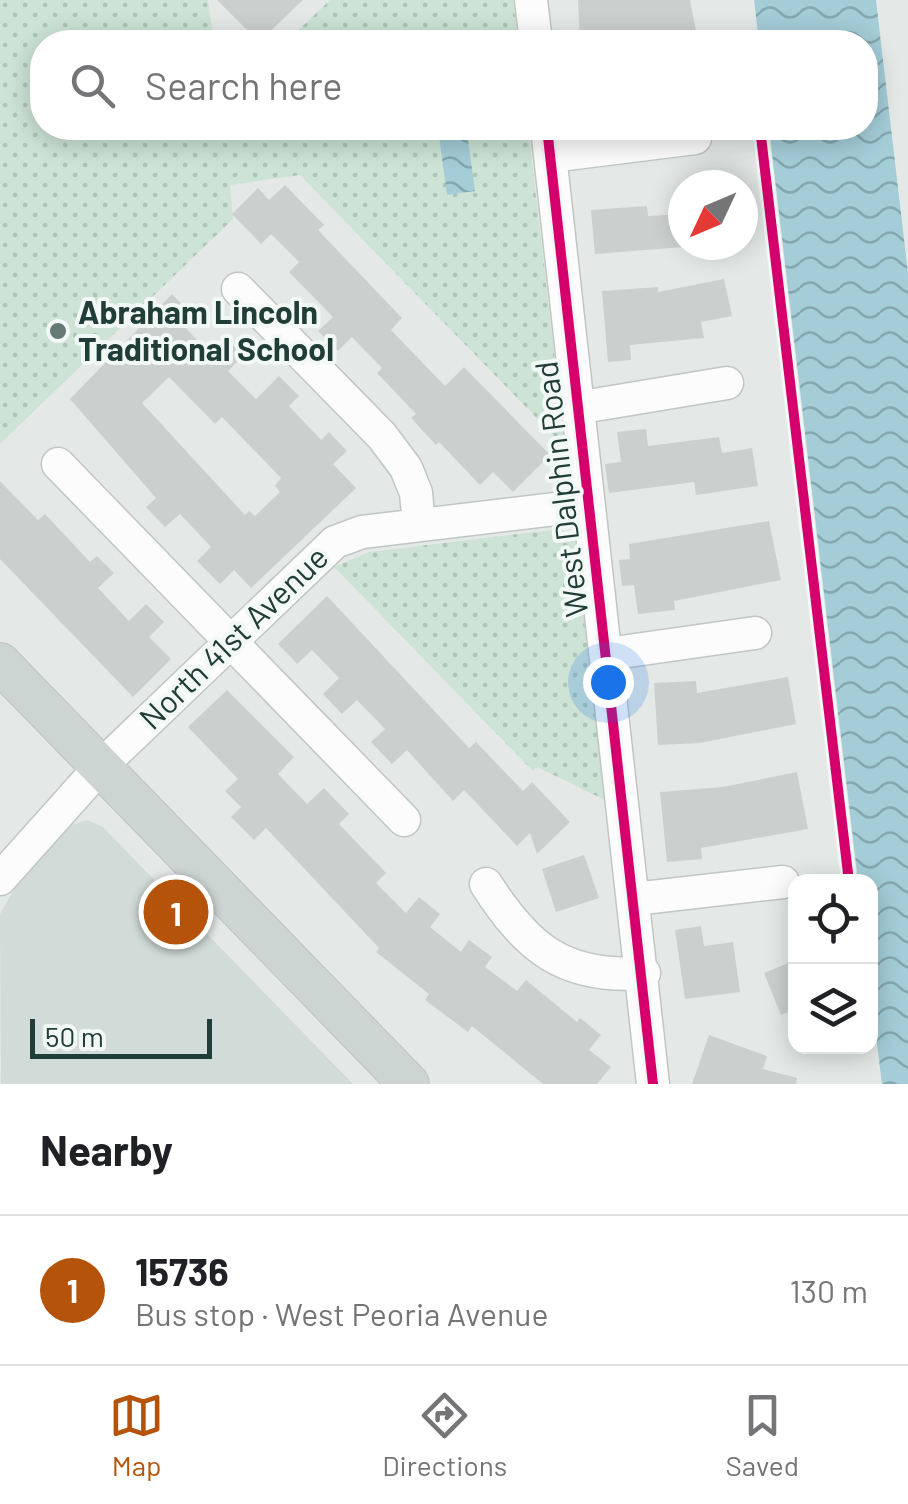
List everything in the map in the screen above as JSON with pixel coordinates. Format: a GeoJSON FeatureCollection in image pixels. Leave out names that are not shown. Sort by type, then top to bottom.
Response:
{"type":"FeatureCollection","features":[{"type":"Feature","properties":{"kind":"main road"},"geometry":{"type":"LineString","coordinates":[[0,663],[409,1084]]}},
{"type":"Feature","properties":{"kind":"street"},"geometry":{"type":"LineString","coordinates":[[531,0],[535,30]]}},
{"type":"Feature","properties":{"kind":"street"},"geometry":{"type":"LineString","coordinates":[[549,142],[622,140]]}},
{"type":"Feature","properties":{"kind":"street","name":"West Dalphin Road"},"geometry":{"type":"LineString","coordinates":[[549,142],[576,408],[644,973],[653,1084]]}},
{"type":"Feature","properties":{"kind":"street"},"geometry":{"type":"LineString","coordinates":[[238,289],[382,436],[406,468],[416,493],[419,524]]}},
{"type":"Feature","properties":{"kind":"street"},"geometry":{"type":"LineString","coordinates":[[576,408],[728,383]]}},
{"type":"Feature","properties":{"kind":"street"},"geometry":{"type":"LineString","coordinates":[[58,464],[404,820]]}},
{"type":"Feature","properties":{"kind":"street","name":"North 41st Avenue"},"geometry":{"type":"LineString","coordinates":[[0,878],[52,815],[101,766],[336,542],[362,532],[588,505]]}},
{"type":"Feature","properties":{"kind":"street"},"geometry":{"type":"LineString","coordinates":[[606,654],[755,633]]}},
{"type":"Feature","properties":{"kind":"street"},"geometry":{"type":"LineString","coordinates":[[634,899],[783,882]]}},
{"type":"Feature","properties":{"kind":"street"},"geometry":{"type":"LineString","coordinates":[[486,884],[515,929],[548,955],[582,970],[644,973]]}},
{"type":"Feature","properties":{"kind":"shaded area"},"geometry":{"type":"Polygon","coordinates":[[[87,820],[103,827],[353,1084],[1,1084],[0,914],[22,876],[66,827],[87,820]]]}},
{"type":"Feature","properties":{"kind":"green space"},"geometry":{"type":"Polygon","coordinates":[[[0,0],[208,0],[212,30],[30,30],[30,140],[529,140],[565,447],[300,175],[230,185],[233,219],[0,444],[0,0]]]}},
{"type":"Feature","properties":{"kind":"green space"},"geometry":{"type":"Polygon","coordinates":[[[330,0],[513,0],[517,30],[299,30],[330,0]]]}},
{"type":"Feature","properties":{"kind":"green space"},"geometry":{"type":"Polygon","coordinates":[[[561,529],[574,540],[607,801],[537,767],[533,771],[334,567],[369,552],[561,529]]]}},
{"type":"Feature","properties":{"kind":"water"},"geometry":{"type":"Polygon","coordinates":[[[754,0],[876,0],[908,273],[908,1084],[882,1084],[878,1052],[878,874],[857,874],[770,140],[878,140],[878,30],[758,30],[754,0]]]}},
{"type":"Feature","properties":{"kind":"water"},"geometry":{"type":"Polygon","coordinates":[[[440,140],[468,140],[475,191],[447,195],[440,140]]]}},
{"type":"Feature","properties":{"kind":"building"},"geometry":{"type":"Polygon","coordinates":[[[217,0],[303,0],[272,30],[247,30],[217,0]]]}},
{"type":"Feature","properties":{"kind":"building"},"geometry":{"type":"Polygon","coordinates":[[[578,0],[690,0],[696,30],[579,30],[578,0]]]}},
{"type":"Feature","properties":{"kind":"building"},"geometry":{"type":"Polygon","coordinates":[[[285,185],[324,225],[318,230],[402,318],[391,330],[445,386],[464,367],[550,455],[513,492],[493,472],[480,485],[439,442],[436,445],[411,418],[416,414],[377,373],[382,368],[352,337],[338,351],[318,331],[333,317],[289,272],[299,262],[271,234],[261,244],[232,214],[258,188],[269,200],[285,185]]]}},
{"type":"Feature","properties":{"kind":"building"},"geometry":{"type":"Polygon","coordinates":[[[647,206],[648,216],[668,215],[668,248],[595,254],[591,210],[647,206]]]}},
{"type":"Feature","properties":{"kind":"building"},"geometry":{"type":"Polygon","coordinates":[[[724,279],[732,316],[701,322],[704,338],[630,345],[631,360],[608,362],[602,291],[658,287],[658,292],[724,279]]]}},
{"type":"Feature","properties":{"kind":"building"},"geometry":{"type":"Polygon","coordinates":[[[172,294],[192,315],[182,324],[209,353],[225,337],[243,356],[228,371],[256,399],[279,376],[299,396],[289,406],[321,440],[329,432],[347,451],[333,464],[356,488],[251,588],[234,570],[220,584],[197,561],[211,547],[180,514],[165,527],[146,507],[156,498],[70,399],[172,294]],[[169,377],[142,403],[245,515],[249,511],[255,516],[280,492],[275,486],[281,478],[222,417],[215,424],[169,377]]]}},
{"type":"Feature","properties":{"kind":"building"},"geometry":{"type":"Polygon","coordinates":[[[646,429],[648,446],[719,437],[722,453],[752,448],[758,486],[696,495],[694,482],[609,493],[605,464],[621,462],[617,432],[646,429]]]}},
{"type":"Feature","properties":{"kind":"building"},"geometry":{"type":"Polygon","coordinates":[[[0,481],[38,520],[45,514],[90,562],[97,556],[114,573],[98,588],[129,621],[146,604],[164,622],[149,637],[171,659],[133,697],[0,559],[0,481]]]}},
{"type":"Feature","properties":{"kind":"building"},"geometry":{"type":"Polygon","coordinates":[[[769,521],[781,580],[674,601],[675,610],[638,614],[634,585],[622,586],[619,560],[630,559],[629,544],[769,521]]]}},
{"type":"Feature","properties":{"kind":"building"},"geometry":{"type":"Polygon","coordinates":[[[327,596],[469,748],[476,742],[523,791],[532,782],[570,822],[537,854],[530,833],[517,846],[464,790],[453,801],[407,750],[392,764],[371,742],[385,729],[357,700],[342,714],[323,694],[339,678],[312,650],[297,664],[278,644],[327,596]]]}},
{"type":"Feature","properties":{"kind":"building"},"geometry":{"type":"Polygon","coordinates":[[[788,677],[796,724],[700,743],[658,745],[654,683],[696,681],[697,693],[788,677]]]}},
{"type":"Feature","properties":{"kind":"building"},"geometry":{"type":"Polygon","coordinates":[[[227,690],[294,757],[278,774],[307,804],[324,788],[349,814],[339,824],[386,873],[376,883],[406,913],[419,897],[440,914],[430,927],[461,952],[469,940],[492,957],[485,967],[517,991],[526,980],[577,1022],[580,1018],[601,1035],[589,1050],[611,1067],[597,1084],[543,1084],[472,1026],[468,1032],[425,1000],[429,994],[376,952],[379,948],[266,828],[254,840],[231,817],[241,807],[225,791],[238,779],[188,727],[227,690]]]}},
{"type":"Feature","properties":{"kind":"building"},"geometry":{"type":"Polygon","coordinates":[[[797,772],[808,829],[701,848],[702,859],[667,862],[660,792],[723,787],[797,772]]]}},
{"type":"Feature","properties":{"kind":"building"},"geometry":{"type":"Polygon","coordinates":[[[584,855],[599,898],[556,912],[542,869],[584,855]]]}},
{"type":"Feature","properties":{"kind":"building"},"geometry":{"type":"Polygon","coordinates":[[[701,926],[704,946],[733,942],[740,992],[685,999],[675,930],[701,926]]]}},
{"type":"Feature","properties":{"kind":"building"},"geometry":{"type":"Polygon","coordinates":[[[788,963],[788,1012],[781,1015],[764,973],[788,963]]]}},
{"type":"Feature","properties":{"kind":"building"},"geometry":{"type":"Polygon","coordinates":[[[709,1035],[767,1056],[763,1069],[797,1078],[796,1084],[692,1084],[709,1035]]]}},
{"type":"Feature","properties":{"kind":"cycle path"},"geometry":{"type":"LineString","coordinates":[[548,140],[653,1084]]}},
{"type":"Feature","properties":{"kind":"cycle path"},"geometry":{"type":"LineString","coordinates":[[761,140],[848,874]]}},
{"type":"Feature","properties":{"kind":"place","name":"Abraham Lincoln Traditional School"},"geometry":{"type":"Point","coordinates":[58,331]}},
{"type":"Feature","properties":{"kind":"place","name":"15736"},"geometry":{"type":"Point","coordinates":[176,912]}}]}
